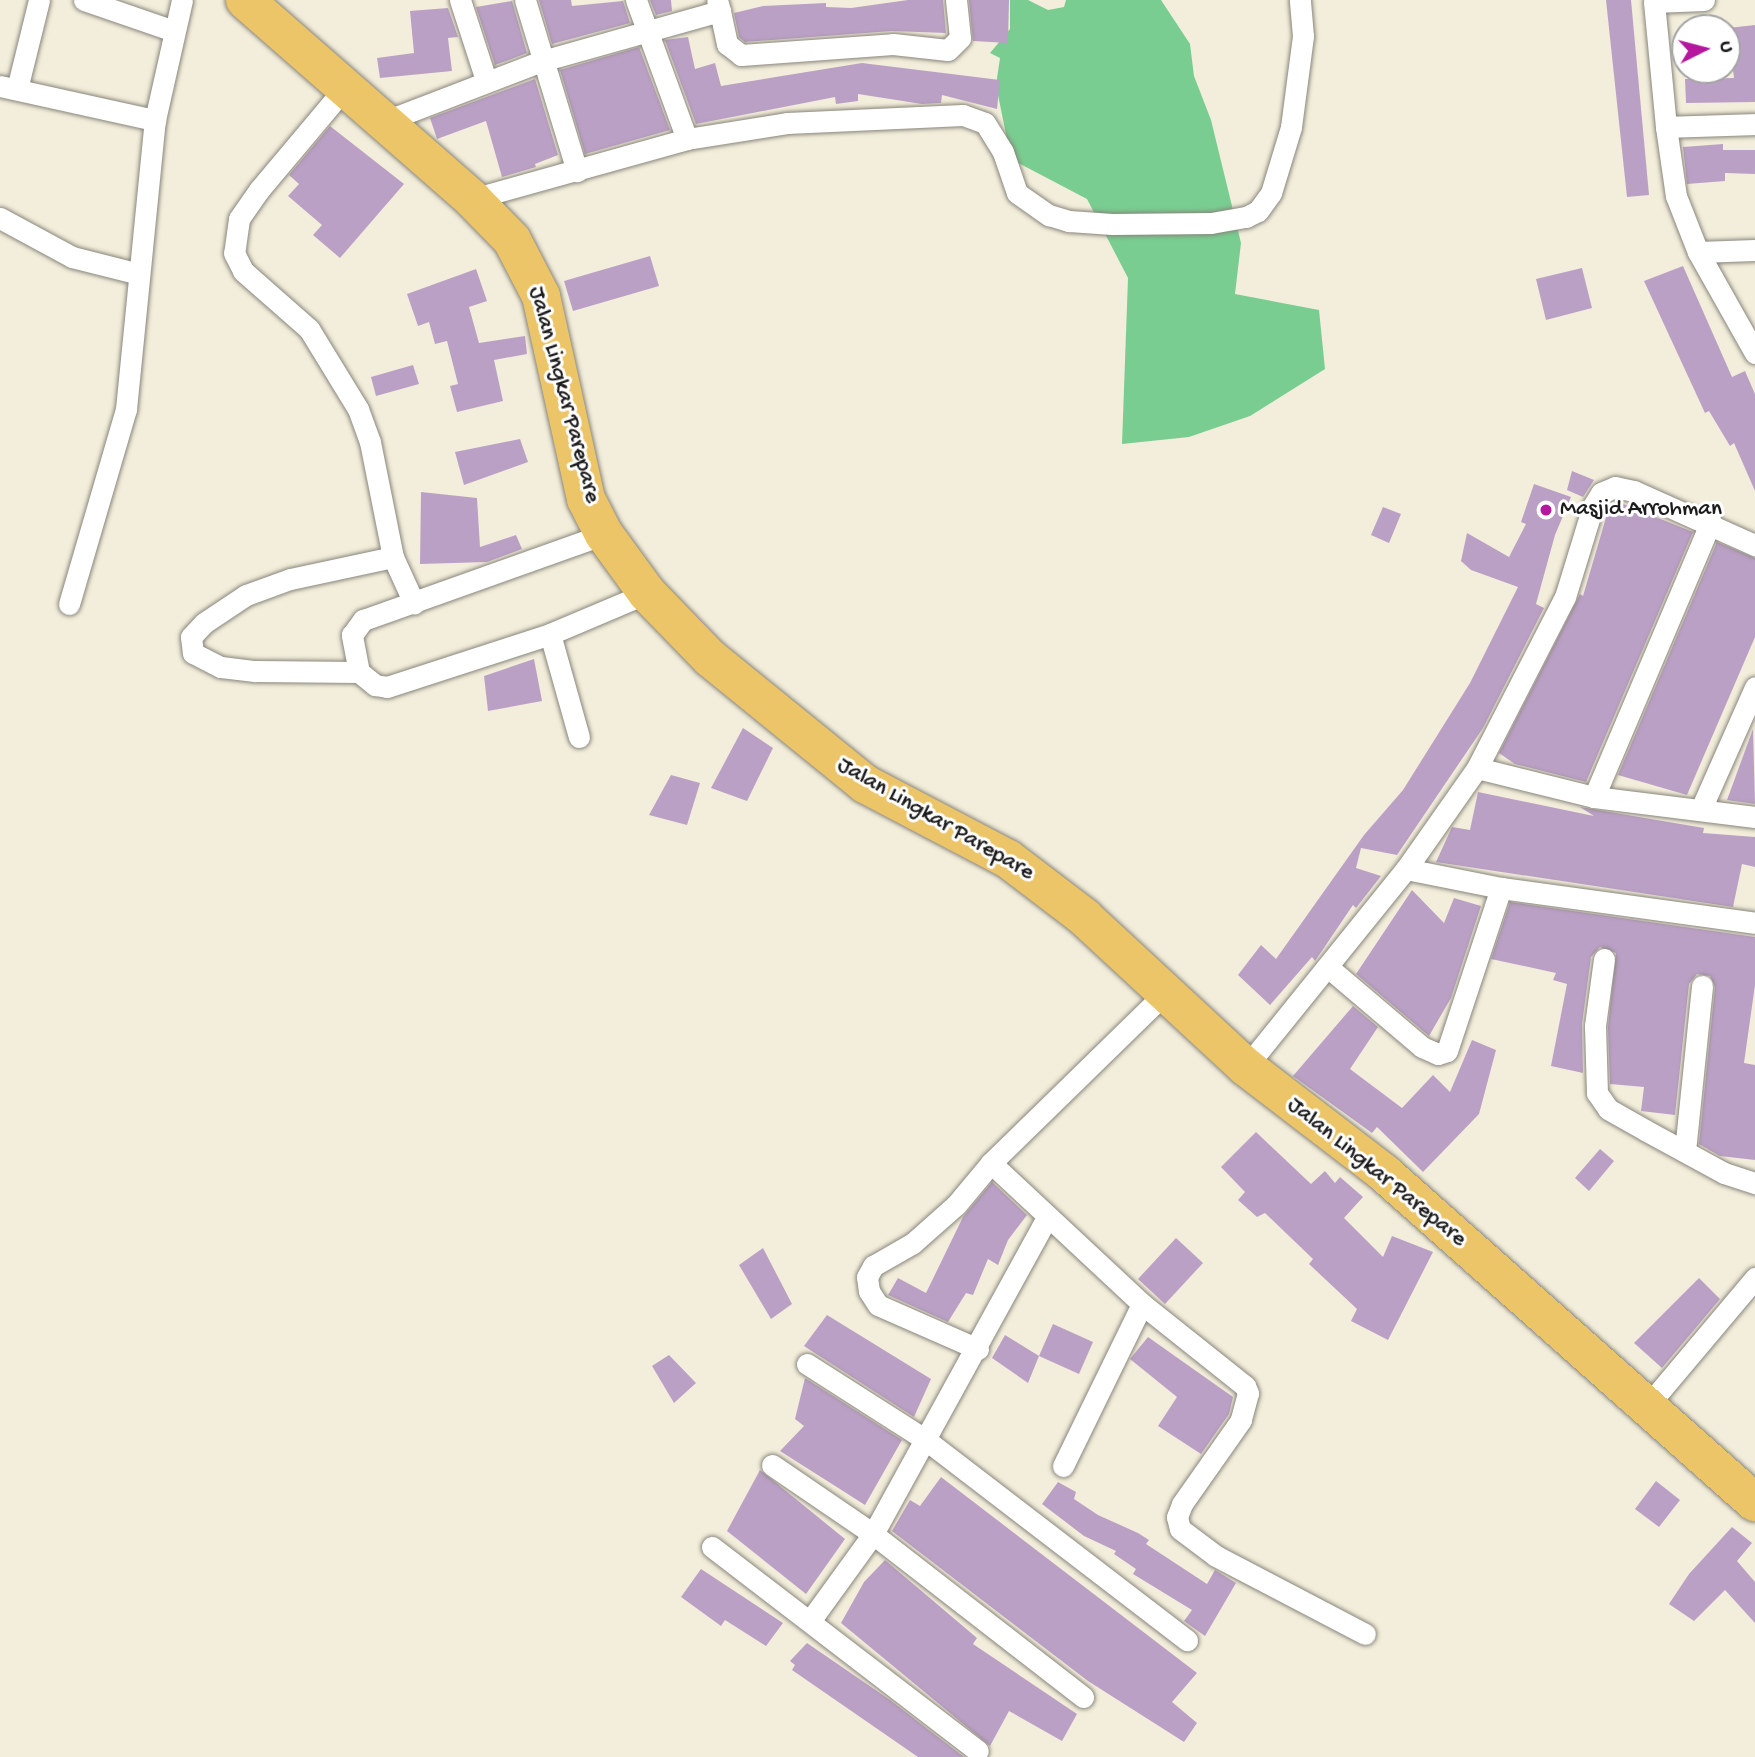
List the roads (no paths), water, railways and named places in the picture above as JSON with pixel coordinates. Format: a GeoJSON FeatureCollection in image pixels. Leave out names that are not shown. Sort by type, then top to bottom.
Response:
{"type":"FeatureCollection","features":[{"type":"Feature","properties":{"kind":"highway","name":"Jalan Lingkar Parepare"},"geometry":{"type":"LineString","coordinates":[[245,0],[343,90],[472,199],[512,240],[541,296],[586,499],[604,534],[647,593],[710,658],[820,751],[866,784],[1008,859],[1039,880],[1167,992],[1246,1067],[1384,1174],[1649,1404],[1755,1502]]}},
{"type":"Feature","properties":{"kind":"street"},"geometry":{"type":"LineString","coordinates":[[39,0],[8,87],[155,120]]}},
{"type":"Feature","properties":{"kind":"street"},"geometry":{"type":"LineString","coordinates":[[84,0],[174,31]]}},
{"type":"Feature","properties":{"kind":"street"},"geometry":{"type":"LineString","coordinates":[[69,604],[126,409],[155,120],[182,0]]}},
{"type":"Feature","properties":{"kind":"street"},"geometry":{"type":"LineString","coordinates":[[460,0],[486,80]]}},
{"type":"Feature","properties":{"kind":"street"},"geometry":{"type":"LineString","coordinates":[[525,0],[577,171]]}},
{"type":"Feature","properties":{"kind":"street"},"geometry":{"type":"LineString","coordinates":[[636,0],[687,139]]}},
{"type":"Feature","properties":{"kind":"street"},"geometry":{"type":"LineString","coordinates":[[383,122],[486,80],[542,61],[646,32],[719,6],[727,44],[741,55],[893,44],[948,50],[960,38],[956,0]]}},
{"type":"Feature","properties":{"kind":"street"},"geometry":{"type":"LineString","coordinates":[[472,199],[687,139],[787,123],[963,115],[985,123],[1003,152],[1017,192],[1049,215],[1069,221],[1112,223],[1211,223],[1246,217],[1258,211],[1271,192],[1291,127],[1303,36],[1300,0]]}},
{"type":"Feature","properties":{"kind":"street"},"geometry":{"type":"LineString","coordinates":[[1704,0],[1654,1],[1666,127],[1676,196],[1698,252],[1755,353]]}},
{"type":"Feature","properties":{"kind":"street"},"geometry":{"type":"LineString","coordinates":[[343,90],[258,190],[239,219],[234,253],[243,271],[309,329],[358,410],[370,442],[393,556],[414,603]]}},
{"type":"Feature","properties":{"kind":"street"},"geometry":{"type":"LineString","coordinates":[[1666,127],[1755,124]]}},
{"type":"Feature","properties":{"kind":"street"},"geometry":{"type":"LineString","coordinates":[[0,218],[72,257],[139,274]]}},
{"type":"Feature","properties":{"kind":"street"},"geometry":{"type":"LineString","coordinates":[[1698,252],[1755,250]]}},
{"type":"Feature","properties":{"kind":"street"},"geometry":{"type":"LineString","coordinates":[[1246,1067],[1329,968],[1406,869],[1477,768],[1565,597],[1593,506],[1601,493],[1615,487],[1634,491],[1711,522],[1755,545]]}},
{"type":"Feature","properties":{"kind":"street"},"geometry":{"type":"LineString","coordinates":[[1594,797],[1711,522]]}},
{"type":"Feature","properties":{"kind":"street"},"geometry":{"type":"LineString","coordinates":[[604,534],[414,603],[356,627],[352,647],[359,672],[375,685],[387,687],[550,634],[647,593]]}},
{"type":"Feature","properties":{"kind":"street"},"geometry":{"type":"LineString","coordinates":[[359,672],[221,667],[193,653],[191,637],[204,622],[246,595],[290,579],[393,556]]}},
{"type":"Feature","properties":{"kind":"street"},"geometry":{"type":"LineString","coordinates":[[550,634],[579,737]]}},
{"type":"Feature","properties":{"kind":"street"},"geometry":{"type":"LineString","coordinates":[[1701,809],[1755,687]]}},
{"type":"Feature","properties":{"kind":"street"},"geometry":{"type":"LineString","coordinates":[[1477,768],[1594,797],[1755,817]]}},
{"type":"Feature","properties":{"kind":"street"},"geometry":{"type":"LineString","coordinates":[[1406,869],[1501,888],[1755,923]]}},
{"type":"Feature","properties":{"kind":"street"},"geometry":{"type":"LineString","coordinates":[[1329,968],[1422,1047],[1438,1054],[1447,1051],[1501,888]]}},
{"type":"Feature","properties":{"kind":"street"},"geometry":{"type":"LineString","coordinates":[[1604,960],[1595,1026],[1597,1093],[1608,1109],[1724,1173],[1755,1183]]}},
{"type":"Feature","properties":{"kind":"street"},"geometry":{"type":"LineString","coordinates":[[1685,1150],[1703,986]]}},
{"type":"Feature","properties":{"kind":"street"},"geometry":{"type":"LineString","coordinates":[[978,1349],[878,1305],[869,1291],[867,1277],[873,1266],[913,1243],[947,1212],[991,1163],[1167,992]]}},
{"type":"Feature","properties":{"kind":"street"},"geometry":{"type":"LineString","coordinates":[[991,1163],[1142,1304],[1233,1375],[1248,1393],[1241,1420],[1182,1504],[1177,1517],[1180,1529],[1216,1556],[1365,1634]]}},
{"type":"Feature","properties":{"kind":"street"},"geometry":{"type":"LineString","coordinates":[[810,1621],[873,1534],[978,1349],[1047,1217]]}},
{"type":"Feature","properties":{"kind":"street"},"geometry":{"type":"LineString","coordinates":[[1649,1404],[1755,1278]]}},
{"type":"Feature","properties":{"kind":"street"},"geometry":{"type":"LineString","coordinates":[[1063,1466],[1142,1304]]}},
{"type":"Feature","properties":{"kind":"street"},"geometry":{"type":"LineString","coordinates":[[807,1364],[926,1440],[1187,1640]]}},
{"type":"Feature","properties":{"kind":"street"},"geometry":{"type":"LineString","coordinates":[[772,1465],[873,1534],[1083,1697]]}},
{"type":"Feature","properties":{"kind":"street"},"geometry":{"type":"LineString","coordinates":[[712,1547],[978,1751]]}},
{"type":"Feature","properties":{"kind":"place","name":"Masjid Arrohman"},"geometry":{"type":"Point","coordinates":[1546,510]}}]}
